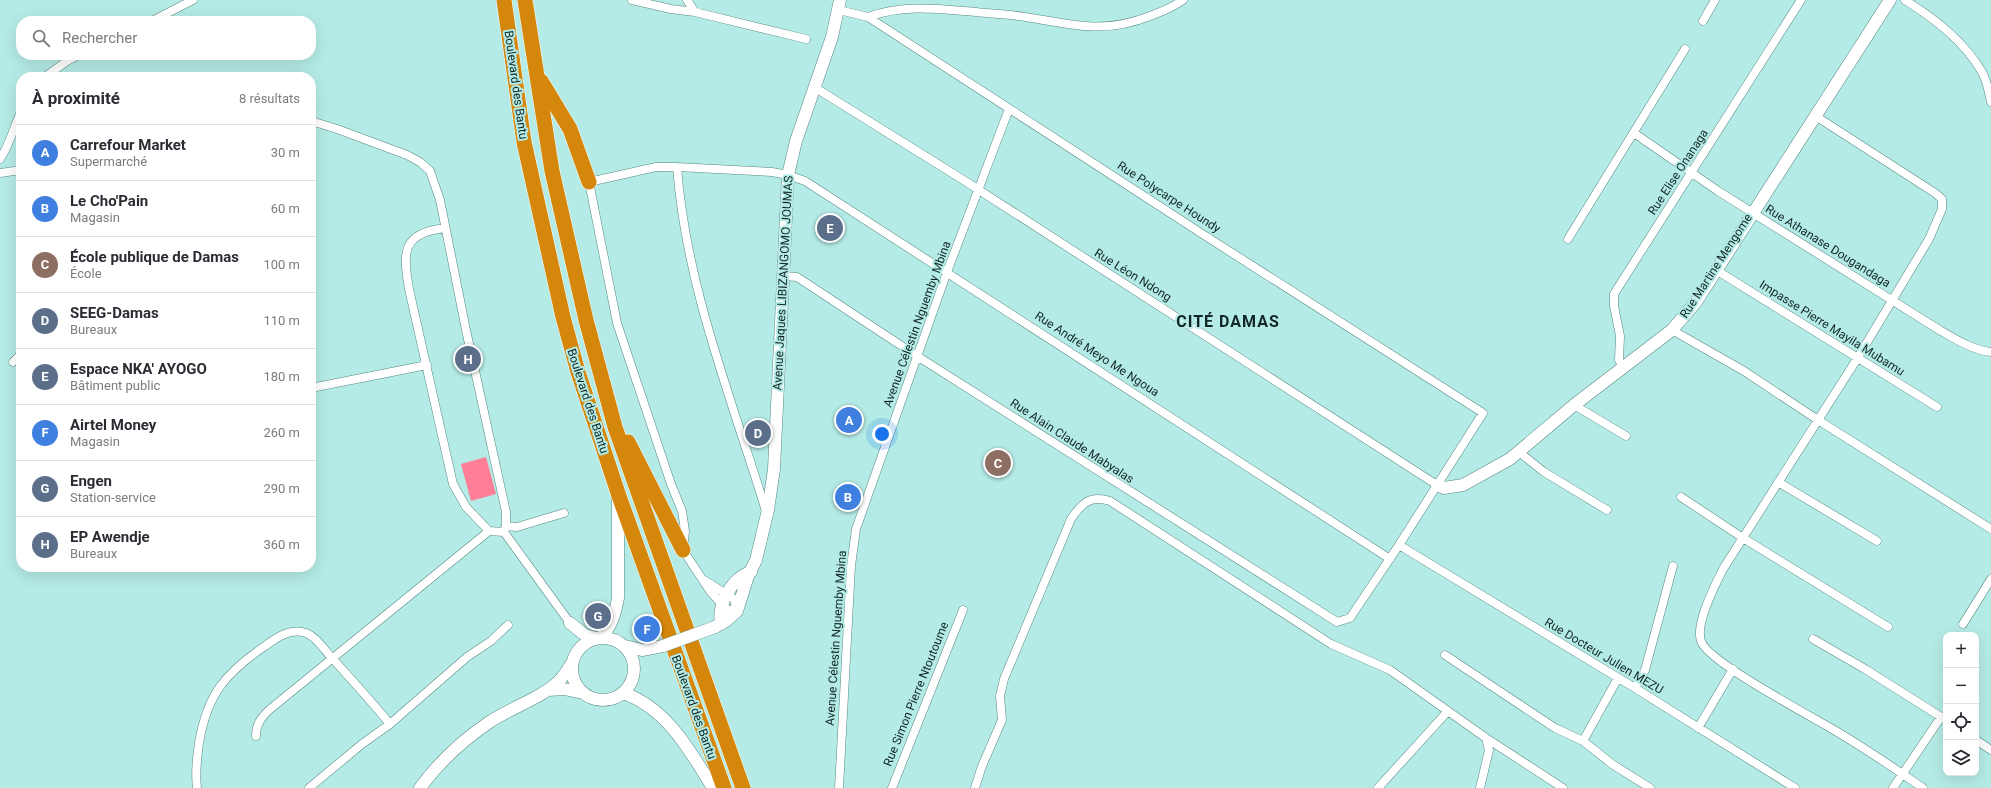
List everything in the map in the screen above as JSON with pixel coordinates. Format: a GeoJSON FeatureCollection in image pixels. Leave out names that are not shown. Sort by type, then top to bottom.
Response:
{"type":"FeatureCollection","features":[{"type":"Feature","properties":{"kind":"highway","name":"Boulevard des Bantu"},"geometry":{"type":"LineString","coordinates":[[504,0],[524,142],[547,248],[578,372],[619,496],[724,788]]}},
{"type":"Feature","properties":{"kind":"highway","name":"Boulevard des Bantu"},"geometry":{"type":"LineString","coordinates":[[525,0],[552,171],[588,326],[615,427],[651,532],[706,679],[743,788]]}},
{"type":"Feature","properties":{"kind":"highway"},"geometry":{"type":"LineString","coordinates":[[538,76],[570,129],[589,182]]}},
{"type":"Feature","properties":{"kind":"highway"},"geometry":{"type":"LineString","coordinates":[[615,427],[623,433],[683,550]]}},
{"type":"Feature","properties":{"kind":"main road","name":"Rue Martine Mengome"},"geometry":{"type":"LineString","coordinates":[[1437,485],[1444,488],[1452,488],[1466,483],[1519,452],[1574,405],[1672,330],[1688,313],[1814,115],[1890,0]]}},
{"type":"Feature","properties":{"kind":"main road","name":"Avenue Jaques LIBIZANGOMO JOUMAS"},"geometry":{"type":"LineString","coordinates":[[736,612],[748,576],[751,572],[761,545],[768,516],[774,468],[788,174],[796,141],[839,5]]}},
{"type":"Feature","properties":{"kind":"main road"},"geometry":{"type":"LineString","coordinates":[[420,788],[434,770],[466,739],[490,721],[548,690],[560,680],[575,656],[588,641],[598,638],[612,623],[618,598],[619,496]]}},
{"type":"Feature","properties":{"kind":"main road"},"geometry":{"type":"LineString","coordinates":[[718,626],[724,599],[743,574],[751,572]]}},
{"type":"Feature","properties":{"kind":"main road"},"geometry":{"type":"LineString","coordinates":[[570,623],[585,635],[598,638],[611,638],[625,646],[638,650],[658,648],[718,626],[736,612]]}},
{"type":"Feature","properties":{"kind":"main road"},"geometry":{"type":"LineString","coordinates":[[570,623],[575,635],[573,678],[583,693],[590,698],[603,700],[616,698],[623,694],[628,688],[640,662],[658,648]]}},
{"type":"Feature","properties":{"kind":"main road"},"geometry":{"type":"LineString","coordinates":[[625,646],[633,658],[635,674]]}},
{"type":"Feature","properties":{"kind":"main road"},"geometry":{"type":"LineString","coordinates":[[548,690],[564,689],[583,693]]}},
{"type":"Feature","properties":{"kind":"main road"},"geometry":{"type":"LineString","coordinates":[[623,694],[637,698],[662,716],[682,740],[713,788]]}},
{"type":"Feature","properties":{"kind":"street"},"geometry":{"type":"LineString","coordinates":[[162,16],[193,0]]}},
{"type":"Feature","properties":{"kind":"street"},"geometry":{"type":"LineString","coordinates":[[632,0],[671,9],[696,12],[806,39]]}},
{"type":"Feature","properties":{"kind":"street"},"geometry":{"type":"LineString","coordinates":[[687,0],[696,12]]}},
{"type":"Feature","properties":{"kind":"street"},"geometry":{"type":"LineString","coordinates":[[868,17],[895,10],[934,8],[1012,15],[1076,26],[1109,28],[1122,26],[1166,10],[1183,0]]}},
{"type":"Feature","properties":{"kind":"street"},"geometry":{"type":"LineString","coordinates":[[1703,21],[1715,0]]}},
{"type":"Feature","properties":{"kind":"street","name":"Rue Elise Onanaga"},"geometry":{"type":"LineString","coordinates":[[1623,367],[1619,360],[1620,336],[1614,306],[1614,294],[1692,174],[1801,0]]}},
{"type":"Feature","properties":{"kind":"street"},"geometry":{"type":"LineString","coordinates":[[1905,0],[1934,20],[1965,48],[1982,73],[1991,102]]}},
{"type":"Feature","properties":{"kind":"street","name":"Rue Polycarpe Houndy"},"geometry":{"type":"LineString","coordinates":[[839,5],[868,17],[1483,413],[1437,485]]}},
{"type":"Feature","properties":{"kind":"street"},"geometry":{"type":"LineString","coordinates":[[1568,239],[1685,49]]}},
{"type":"Feature","properties":{"kind":"street"},"geometry":{"type":"LineString","coordinates":[[52,72],[69,60]]}},
{"type":"Feature","properties":{"kind":"street","name":"Rue Léon Ndong"},"geometry":{"type":"LineString","coordinates":[[814,87],[1437,485]]}},
{"type":"Feature","properties":{"kind":"street","name":"Avenue Célestin Nguemby Mbina"},"geometry":{"type":"LineString","coordinates":[[839,788],[854,540],[861,512],[947,272],[1009,109]]}},
{"type":"Feature","properties":{"kind":"street"},"geometry":{"type":"LineString","coordinates":[[1814,115],[1935,193],[1943,201],[1942,209],[1929,239],[1857,359],[1723,569],[1709,601],[1699,633],[1702,644],[1733,669],[1844,736],[1923,788]]}},
{"type":"Feature","properties":{"kind":"street"},"geometry":{"type":"LineString","coordinates":[[0,159],[6,151],[10,134],[16,122]]}},
{"type":"Feature","properties":{"kind":"street"},"geometry":{"type":"LineString","coordinates":[[316,123],[356,135],[420,162],[430,171],[435,182],[506,512],[505,529],[570,623]]}},
{"type":"Feature","properties":{"kind":"street","name":"Rue Athanase Dougandaga"},"geometry":{"type":"LineString","coordinates":[[1634,133],[1692,174],[1892,300],[1967,345],[1982,351],[1991,352]]}},
{"type":"Feature","properties":{"kind":"street","name":"Rue André Meyo Me Ngoua"},"geometry":{"type":"LineString","coordinates":[[589,182],[656,167],[772,172],[788,174],[805,181],[1390,559]]}},
{"type":"Feature","properties":{"kind":"street"},"geometry":{"type":"LineString","coordinates":[[677,167],[686,236],[697,292],[711,341],[768,516]]}},
{"type":"Feature","properties":{"kind":"street"},"geometry":{"type":"LineString","coordinates":[[0,173],[16,171]]}},
{"type":"Feature","properties":{"kind":"street"},"geometry":{"type":"LineString","coordinates":[[589,182],[617,323],[671,484],[682,511],[686,531],[683,550],[704,580],[736,612]]}},
{"type":"Feature","properties":{"kind":"street"},"geometry":{"type":"LineString","coordinates":[[445,228],[427,231],[418,235],[407,248],[405,258],[410,290],[453,484],[466,507],[489,531]]}},
{"type":"Feature","properties":{"kind":"street","name":"Impasse Pierre Mayila Mubamu"},"geometry":{"type":"LineString","coordinates":[[1716,270],[1857,359],[1937,407]]}},
{"type":"Feature","properties":{"kind":"street","name":"Rue Alain Claude Mabyalas"},"geometry":{"type":"LineString","coordinates":[[783,276],[797,277],[917,356],[1337,622],[1350,618],[1390,559]]}},
{"type":"Feature","properties":{"kind":"street"},"geometry":{"type":"LineString","coordinates":[[1672,330],[1744,371],[1818,420],[1991,528]]}},
{"type":"Feature","properties":{"kind":"street"},"geometry":{"type":"LineString","coordinates":[[13,362],[16,359]]}},
{"type":"Feature","properties":{"kind":"street"},"geometry":{"type":"LineString","coordinates":[[316,387],[427,365]]}},
{"type":"Feature","properties":{"kind":"street"},"geometry":{"type":"LineString","coordinates":[[1574,405],[1626,436]]}},
{"type":"Feature","properties":{"kind":"street"},"geometry":{"type":"LineString","coordinates":[[1519,452],[1544,472],[1607,510]]}},
{"type":"Feature","properties":{"kind":"street"},"geometry":{"type":"LineString","coordinates":[[1778,482],[1877,541]]}},
{"type":"Feature","properties":{"kind":"street"},"geometry":{"type":"LineString","coordinates":[[1390,559],[1437,485]]}},
{"type":"Feature","properties":{"kind":"street"},"geometry":{"type":"LineString","coordinates":[[1681,497],[1743,538],[1888,627]]}},
{"type":"Feature","properties":{"kind":"street"},"geometry":{"type":"LineString","coordinates":[[975,788],[982,766],[1002,720],[1000,696],[1004,679],[1071,519],[1079,508],[1090,500],[1100,498],[1110,501],[1331,644],[1390,670],[1486,738],[1563,788]]}},
{"type":"Feature","properties":{"kind":"street"},"geometry":{"type":"LineString","coordinates":[[668,519],[682,511]]}},
{"type":"Feature","properties":{"kind":"street"},"geometry":{"type":"LineString","coordinates":[[256,736],[256,728],[260,718],[489,531],[517,527],[564,514]]}},
{"type":"Feature","properties":{"kind":"street","name":"Rue Docteur Julien MEZU"},"geometry":{"type":"LineString","coordinates":[[1399,546],[1635,688],[1795,788]]}},
{"type":"Feature","properties":{"kind":"street"},"geometry":{"type":"LineString","coordinates":[[1635,688],[1645,670],[1673,566]]}},
{"type":"Feature","properties":{"kind":"street"},"geometry":{"type":"LineString","coordinates":[[1963,624],[1991,578]]}},
{"type":"Feature","properties":{"kind":"street"},"geometry":{"type":"LineString","coordinates":[[724,599],[735,600],[736,612]]}},
{"type":"Feature","properties":{"kind":"street","name":"Rue Simon Pierre Ntoutoume"},"geometry":{"type":"LineString","coordinates":[[892,788],[963,610]]}},
{"type":"Feature","properties":{"kind":"street"},"geometry":{"type":"LineString","coordinates":[[309,788],[362,744],[390,724],[466,657],[491,641],[508,625]]}},
{"type":"Feature","properties":{"kind":"street"},"geometry":{"type":"LineString","coordinates":[[197,788],[196,759],[203,722],[212,700],[224,682],[262,648],[279,637],[294,631],[308,634],[313,638],[362,689],[390,724]]}},
{"type":"Feature","properties":{"kind":"street"},"geometry":{"type":"LineString","coordinates":[[1813,639],[1865,669],[1943,718]]}},
{"type":"Feature","properties":{"kind":"street"},"geometry":{"type":"LineString","coordinates":[[1445,655],[1555,728],[1583,741],[1612,764],[1650,788]]}},
{"type":"Feature","properties":{"kind":"street"},"geometry":{"type":"LineString","coordinates":[[1698,728],[1733,669]]}},
{"type":"Feature","properties":{"kind":"street"},"geometry":{"type":"LineString","coordinates":[[1583,741],[1618,678]]}},
{"type":"Feature","properties":{"kind":"street"},"geometry":{"type":"LineString","coordinates":[[1378,788],[1448,711]]}},
{"type":"Feature","properties":{"kind":"street"},"geometry":{"type":"LineString","coordinates":[[1893,788],[1943,720]]}},
{"type":"Feature","properties":{"kind":"street"},"geometry":{"type":"LineString","coordinates":[[1480,788],[1489,750],[1486,738]]}},
{"type":"Feature","properties":{"kind":"street"},"geometry":{"type":"LineString","coordinates":[[1979,742],[1991,750]]}},
{"type":"Feature","properties":{"kind":"shaded area"},"geometry":{"type":"Polygon","coordinates":[[[486,457],[496,494],[471,501],[461,464],[486,457]]]}},
{"type":"Feature","properties":{"kind":"place","name":"Espace NKA' AYOGO"},"geometry":{"type":"Point","coordinates":[830,228]}},
{"type":"Feature","properties":{"kind":"place","name":"EP Awendje"},"geometry":{"type":"Point","coordinates":[468,359]}},
{"type":"Feature","properties":{"kind":"place","name":"Carrefour Market"},"geometry":{"type":"Point","coordinates":[849,420]}},
{"type":"Feature","properties":{"kind":"place","name":"SEEG-Damas"},"geometry":{"type":"Point","coordinates":[758,433]}},
{"type":"Feature","properties":{"kind":"place","name":"École publique de Damas"},"geometry":{"type":"Point","coordinates":[998,463]}},
{"type":"Feature","properties":{"kind":"place","name":"Le Cho'Pain"},"geometry":{"type":"Point","coordinates":[848,497]}},
{"type":"Feature","properties":{"kind":"place","name":"Engen"},"geometry":{"type":"Point","coordinates":[598,616]}},
{"type":"Feature","properties":{"kind":"place","name":"Airtel Money"},"geometry":{"type":"Point","coordinates":[647,629]}},
{"type":"Feature","properties":{"kind":"district","name":"CITÉ DAMAS"},"geometry":{"type":"Point","coordinates":[1228,321]}}]}
